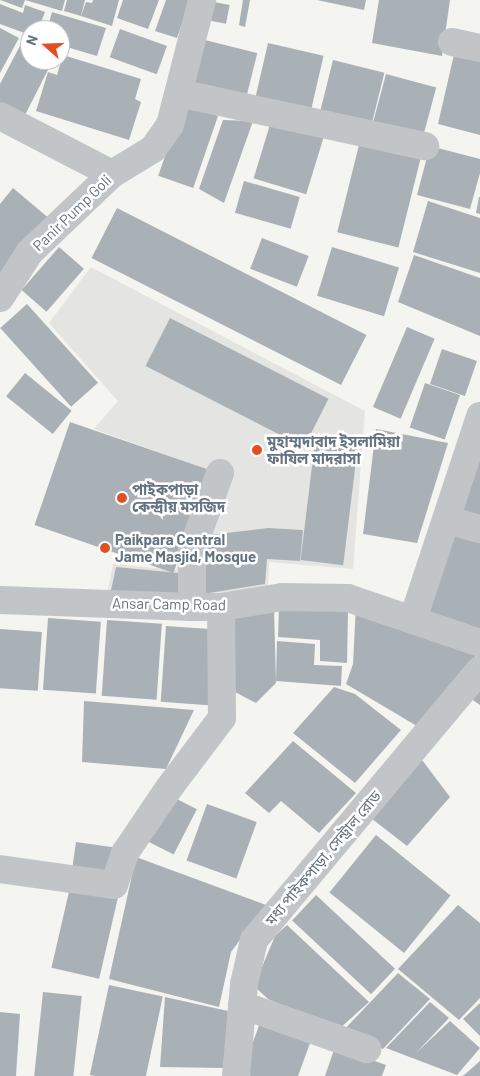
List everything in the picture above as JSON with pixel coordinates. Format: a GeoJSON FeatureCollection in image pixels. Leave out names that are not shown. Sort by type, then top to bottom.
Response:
{"type":"FeatureCollection","features":[{"type":"Feature","properties":{"kind":"street","name":"Panir Pump Goli"},"geometry":{"type":"LineString","coordinates":[[0,298],[30,252],[112,174],[154,149],[170,124],[202,0]]}},
{"type":"Feature","properties":{"kind":"street"},"geometry":{"type":"LineString","coordinates":[[452,42],[480,48]]}},
{"type":"Feature","properties":{"kind":"street"},"geometry":{"type":"LineString","coordinates":[[179,93],[425,146]]}},
{"type":"Feature","properties":{"kind":"street"},"geometry":{"type":"LineString","coordinates":[[0,116],[112,174]]}},
{"type":"Feature","properties":{"kind":"street"},"geometry":{"type":"LineString","coordinates":[[413,619],[448,520],[467,447],[480,416]]}},
{"type":"Feature","properties":{"kind":"street"},"geometry":{"type":"LineString","coordinates":[[192,607],[192,550],[220,473]]}},
{"type":"Feature","properties":{"kind":"street"},"geometry":{"type":"LineString","coordinates":[[448,520],[480,529]]}},
{"type":"Feature","properties":{"kind":"street","name":"Ansar Camp Road"},"geometry":{"type":"LineString","coordinates":[[0,600],[221,607],[282,597],[348,598],[480,642]]}},
{"type":"Feature","properties":{"kind":"street"},"geometry":{"type":"LineString","coordinates":[[0,869],[114,885],[125,853],[169,788],[222,718],[221,607]]}},
{"type":"Feature","properties":{"kind":"street","name":"মধ্য পাইকপাড়া, সেন্ট্রাল রোড"},"geometry":{"type":"LineString","coordinates":[[236,1076],[242,1006],[254,940],[480,670]]}},
{"type":"Feature","properties":{"kind":"street"},"geometry":{"type":"LineString","coordinates":[[242,1006],[367,1049]]}},
{"type":"Feature","properties":{"kind":"shaded area","name":"মুহাম্মদাবাদ ইসলামিয়া ফাযিল মাদরাসা"},"geometry":{"type":"Polygon","coordinates":[[[91,267],[365,411],[353,569],[269,562],[268,586],[193,598],[107,595],[113,564],[176,570],[209,470],[94,429],[118,401],[49,323],[91,267]]]}},
{"type":"Feature","properties":{"kind":"building"},"geometry":{"type":"Polygon","coordinates":[[[0,0],[25,0],[22,8],[0,0]]]}},
{"type":"Feature","properties":{"kind":"building"},"geometry":{"type":"Polygon","coordinates":[[[25,0],[65,0],[62,11],[25,0]]]}},
{"type":"Feature","properties":{"kind":"building"},"geometry":{"type":"Polygon","coordinates":[[[67,0],[85,0],[81,16],[64,11],[67,0]]]}},
{"type":"Feature","properties":{"kind":"building"},"geometry":{"type":"Polygon","coordinates":[[[93,0],[119,0],[112,26],[81,16],[86,2],[92,3],[93,0]]]}},
{"type":"Feature","properties":{"kind":"building"},"geometry":{"type":"Polygon","coordinates":[[[123,0],[159,0],[148,29],[117,18],[123,0]]]}},
{"type":"Feature","properties":{"kind":"building"},"geometry":{"type":"Polygon","coordinates":[[[166,0],[190,0],[177,38],[155,31],[166,0]]]}},
{"type":"Feature","properties":{"kind":"building"},"geometry":{"type":"Polygon","coordinates":[[[243,0],[250,0],[245,27],[239,25],[243,0]]]}},
{"type":"Feature","properties":{"kind":"building"},"geometry":{"type":"Polygon","coordinates":[[[317,0],[366,0],[364,10],[317,0]]]}},
{"type":"Feature","properties":{"kind":"building"},"geometry":{"type":"Polygon","coordinates":[[[379,0],[450,0],[442,56],[372,43],[379,0]]]}},
{"type":"Feature","properties":{"kind":"building"},"geometry":{"type":"Polygon","coordinates":[[[209,1],[230,5],[226,24],[205,20],[209,1]]]}},
{"type":"Feature","properties":{"kind":"building"},"geometry":{"type":"Polygon","coordinates":[[[0,4],[23,13],[25,5],[45,12],[42,20],[20,20],[20,31],[0,24],[0,4]]]}},
{"type":"Feature","properties":{"kind":"building"},"geometry":{"type":"Polygon","coordinates":[[[52,12],[106,28],[97,56],[70,48],[70,20],[50,20],[52,12]]]}},
{"type":"Feature","properties":{"kind":"building"},"geometry":{"type":"Polygon","coordinates":[[[0,28],[19,38],[0,73],[0,28]]]}},
{"type":"Feature","properties":{"kind":"building"},"geometry":{"type":"Polygon","coordinates":[[[120,29],[167,46],[157,74],[110,57],[120,29]]]}},
{"type":"Feature","properties":{"kind":"building"},"geometry":{"type":"Polygon","coordinates":[[[201,39],[257,53],[246,98],[190,84],[201,39]]]}},
{"type":"Feature","properties":{"kind":"building"},"geometry":{"type":"Polygon","coordinates":[[[268,43],[324,56],[311,109],[256,97],[268,43]]]}},
{"type":"Feature","properties":{"kind":"building"},"geometry":{"type":"Polygon","coordinates":[[[20,46],[20,70],[48,70],[25,115],[0,103],[0,84],[20,46]]]}},
{"type":"Feature","properties":{"kind":"building"},"geometry":{"type":"Polygon","coordinates":[[[455,50],[480,56],[480,135],[438,124],[455,50]]]}},
{"type":"Feature","properties":{"kind":"building"},"geometry":{"type":"Polygon","coordinates":[[[70,57],[141,79],[135,99],[141,102],[129,140],[36,111],[48,72],[57,75],[58,70],[70,70],[70,57]]]}},
{"type":"Feature","properties":{"kind":"building"},"geometry":{"type":"Polygon","coordinates":[[[333,60],[384,73],[371,128],[319,115],[333,60]]]}},
{"type":"Feature","properties":{"kind":"building"},"geometry":{"type":"Polygon","coordinates":[[[386,74],[436,87],[421,143],[371,129],[386,74]]]}},
{"type":"Feature","properties":{"kind":"building"},"geometry":{"type":"Polygon","coordinates":[[[183,104],[218,116],[193,188],[158,176],[183,104]]]}},
{"type":"Feature","properties":{"kind":"building"},"geometry":{"type":"Polygon","coordinates":[[[272,118],[325,134],[306,194],[254,178],[272,118]]]}},
{"type":"Feature","properties":{"kind":"building"},"geometry":{"type":"Polygon","coordinates":[[[223,120],[253,121],[224,203],[199,189],[223,120]]]}},
{"type":"Feature","properties":{"kind":"building"},"geometry":{"type":"Polygon","coordinates":[[[360,141],[421,156],[398,247],[337,232],[360,141]]]}},
{"type":"Feature","properties":{"kind":"building"},"geometry":{"type":"Polygon","coordinates":[[[430,146],[480,159],[480,173],[470,209],[417,195],[430,146]]]}},
{"type":"Feature","properties":{"kind":"building"},"geometry":{"type":"Polygon","coordinates":[[[244,181],[300,197],[291,229],[235,213],[244,181]]]}},
{"type":"Feature","properties":{"kind":"building"},"geometry":{"type":"Polygon","coordinates":[[[13,188],[51,220],[5,276],[0,272],[0,204],[13,188]]]}},
{"type":"Feature","properties":{"kind":"building"},"geometry":{"type":"Polygon","coordinates":[[[480,197],[480,214],[476,213],[480,197]]]}},
{"type":"Feature","properties":{"kind":"building"},"geometry":{"type":"Polygon","coordinates":[[[428,201],[480,218],[480,273],[413,252],[428,201]]]}},
{"type":"Feature","properties":{"kind":"building"},"geometry":{"type":"Polygon","coordinates":[[[117,208],[366,335],[341,385],[92,258],[117,208]]]}},
{"type":"Feature","properties":{"kind":"building"},"geometry":{"type":"Polygon","coordinates":[[[262,238],[309,256],[297,287],[250,269],[262,238]]]}},
{"type":"Feature","properties":{"kind":"building"},"geometry":{"type":"Polygon","coordinates":[[[59,247],[84,269],[47,312],[22,290],[59,247]]]}},
{"type":"Feature","properties":{"kind":"building"},"geometry":{"type":"Polygon","coordinates":[[[332,247],[399,267],[384,316],[317,296],[332,247]]]}},
{"type":"Feature","properties":{"kind":"building"},"geometry":{"type":"Polygon","coordinates":[[[414,255],[480,278],[480,336],[398,302],[414,255]]]}},
{"type":"Feature","properties":{"kind":"building"},"geometry":{"type":"Polygon","coordinates":[[[27,304],[98,383],[71,407],[0,328],[27,304]]]}},
{"type":"Feature","properties":{"kind":"building"},"geometry":{"type":"Polygon","coordinates":[[[170,318],[329,399],[304,447],[145,366],[170,318]]]}},
{"type":"Feature","properties":{"kind":"building"},"geometry":{"type":"Polygon","coordinates":[[[407,327],[435,339],[401,419],[373,407],[407,327]]]}},
{"type":"Feature","properties":{"kind":"building"},"geometry":{"type":"Polygon","coordinates":[[[442,349],[477,361],[465,396],[430,384],[442,349]]]}},
{"type":"Feature","properties":{"kind":"building"},"geometry":{"type":"Polygon","coordinates":[[[25,373],[72,411],[53,434],[6,396],[25,373]]]}},
{"type":"Feature","properties":{"kind":"building"},"geometry":{"type":"Polygon","coordinates":[[[425,383],[460,395],[445,439],[410,427],[425,383]]]}},
{"type":"Feature","properties":{"kind":"building","name":"পাইকপাড়া কেন্দ্রীয় মসজিদ"},"geometry":{"type":"Polygon","coordinates":[[[70,422],[209,470],[174,573],[35,525],[70,422]]]}},
{"type":"Feature","properties":{"kind":"building"},"geometry":{"type":"Polygon","coordinates":[[[376,429],[448,443],[417,543],[363,534],[376,429]]]}},
{"type":"Feature","properties":{"kind":"building"},"geometry":{"type":"Polygon","coordinates":[[[315,442],[358,447],[343,565],[300,560],[315,442]]]}},
{"type":"Feature","properties":{"kind":"building"},"geometry":{"type":"Polygon","coordinates":[[[480,448],[480,521],[459,514],[480,448]]]}},
{"type":"Feature","properties":{"kind":"building"},"geometry":{"type":"Polygon","coordinates":[[[268,528],[303,530],[300,561],[267,559],[265,584],[203,594],[201,536],[268,528]]]}},
{"type":"Feature","properties":{"kind":"building"},"geometry":{"type":"Polygon","coordinates":[[[445,533],[480,543],[480,630],[422,613],[445,533]]]}},
{"type":"Feature","properties":{"kind":"building"},"geometry":{"type":"Polygon","coordinates":[[[116,567],[179,573],[183,595],[110,595],[116,567]]]}},
{"type":"Feature","properties":{"kind":"building"},"geometry":{"type":"Polygon","coordinates":[[[356,605],[480,650],[422,729],[346,684],[353,664],[356,605]]]}},
{"type":"Feature","properties":{"kind":"building"},"geometry":{"type":"Polygon","coordinates":[[[229,606],[274,607],[276,683],[256,703],[231,690],[229,606]]]}},
{"type":"Feature","properties":{"kind":"building"},"geometry":{"type":"Polygon","coordinates":[[[279,607],[348,612],[347,663],[320,661],[320,640],[278,637],[279,607]]]}},
{"type":"Feature","properties":{"kind":"building"},"geometry":{"type":"Polygon","coordinates":[[[48,618],[101,622],[96,694],[43,690],[48,618]]]}},
{"type":"Feature","properties":{"kind":"building"},"geometry":{"type":"Polygon","coordinates":[[[107,620],[162,624],[157,700],[102,696],[107,620]]]}},
{"type":"Feature","properties":{"kind":"building"},"geometry":{"type":"Polygon","coordinates":[[[166,626],[221,630],[216,706],[161,702],[166,626]]]}},
{"type":"Feature","properties":{"kind":"building"},"geometry":{"type":"Polygon","coordinates":[[[0,629],[42,632],[38,691],[0,688],[0,629]]]}},
{"type":"Feature","properties":{"kind":"building"},"geometry":{"type":"Polygon","coordinates":[[[277,641],[315,644],[314,665],[342,666],[341,686],[276,681],[277,641]]]}},
{"type":"Feature","properties":{"kind":"building"},"geometry":{"type":"Polygon","coordinates":[[[480,685],[480,705],[470,698],[480,685]]]}},
{"type":"Feature","properties":{"kind":"building"},"geometry":{"type":"Polygon","coordinates":[[[334,687],[355,694],[401,730],[355,783],[293,733],[334,687]]]}},
{"type":"Feature","properties":{"kind":"building"},"geometry":{"type":"Polygon","coordinates":[[[84,701],[194,710],[166,769],[82,762],[84,701]]]}},
{"type":"Feature","properties":{"kind":"building"},"geometry":{"type":"Polygon","coordinates":[[[293,741],[356,793],[319,833],[281,801],[269,813],[245,793],[293,741]]]}},
{"type":"Feature","properties":{"kind":"building"},"geometry":{"type":"Polygon","coordinates":[[[419,756],[450,797],[407,846],[367,815],[419,756]]]}},
{"type":"Feature","properties":{"kind":"building"},"geometry":{"type":"Polygon","coordinates":[[[171,796],[197,809],[174,855],[148,841],[171,796]]]}},
{"type":"Feature","properties":{"kind":"building"},"geometry":{"type":"Polygon","coordinates":[[[207,804],[257,822],[236,879],[186,860],[207,804]]]}},
{"type":"Feature","properties":{"kind":"building"},"geometry":{"type":"Polygon","coordinates":[[[376,835],[451,895],[404,953],[329,893],[376,835]]]}},
{"type":"Feature","properties":{"kind":"building"},"geometry":{"type":"Polygon","coordinates":[[[76,842],[117,848],[113,876],[72,871],[76,842]]]}},
{"type":"Feature","properties":{"kind":"building"},"geometry":{"type":"Polygon","coordinates":[[[136,857],[266,905],[231,952],[219,1007],[109,979],[136,857]]]}},
{"type":"Feature","properties":{"kind":"building"},"geometry":{"type":"Polygon","coordinates":[[[71,883],[119,894],[99,979],[51,968],[71,883]]]}},
{"type":"Feature","properties":{"kind":"building"},"geometry":{"type":"Polygon","coordinates":[[[316,895],[395,969],[371,994],[292,921],[316,895]]]}},
{"type":"Feature","properties":{"kind":"building"},"geometry":{"type":"Polygon","coordinates":[[[458,905],[480,923],[480,998],[459,1020],[398,969],[458,905]]]}},
{"type":"Feature","properties":{"kind":"building"},"geometry":{"type":"Polygon","coordinates":[[[287,925],[369,1002],[338,1030],[268,999],[254,986],[275,936],[287,925]]]}},
{"type":"Feature","properties":{"kind":"building"},"geometry":{"type":"Polygon","coordinates":[[[398,973],[430,999],[383,1049],[341,1033],[398,973]]]}},
{"type":"Feature","properties":{"kind":"building"},"geometry":{"type":"Polygon","coordinates":[[[109,985],[163,996],[146,1076],[90,1075],[109,985]]]}},
{"type":"Feature","properties":{"kind":"building"},"geometry":{"type":"Polygon","coordinates":[[[43,992],[82,996],[73,1076],[34,1076],[43,992]]]}},
{"type":"Feature","properties":{"kind":"building"},"geometry":{"type":"Polygon","coordinates":[[[165,997],[228,1011],[224,1068],[160,1067],[165,997]]]}},
{"type":"Feature","properties":{"kind":"building"},"geometry":{"type":"Polygon","coordinates":[[[430,1002],[449,1018],[416,1053],[450,1021],[480,1048],[457,1075],[386,1048],[430,1002]]]}},
{"type":"Feature","properties":{"kind":"building"},"geometry":{"type":"Polygon","coordinates":[[[480,1003],[480,1036],[463,1019],[480,1003]]]}},
{"type":"Feature","properties":{"kind":"building"},"geometry":{"type":"Polygon","coordinates":[[[0,1012],[20,1014],[16,1076],[0,1076],[0,1012]]]}},
{"type":"Feature","properties":{"kind":"building"},"geometry":{"type":"Polygon","coordinates":[[[262,1017],[313,1035],[298,1076],[251,1076],[242,1073],[262,1017]]]}},
{"type":"Feature","properties":{"kind":"building"},"geometry":{"type":"Polygon","coordinates":[[[335,1047],[386,1065],[382,1076],[325,1076],[335,1047]]]}},
{"type":"Feature","properties":{"kind":"building"},"geometry":{"type":"Polygon","coordinates":[[[480,1061],[480,1076],[463,1076],[480,1061]]]}},
{"type":"Feature","properties":{"kind":"place","name":"মুহাম্মদাবাদ ইসলামিয়া ফাযিল মাদরাসা"},"geometry":{"type":"Point","coordinates":[257,450]}},
{"type":"Feature","properties":{"kind":"place","name":"পাইকপাড়া কেন্দ্রীয় মসজিদ"},"geometry":{"type":"Point","coordinates":[122,498]}},
{"type":"Feature","properties":{"kind":"place","name":"Paikpara Central Jame Masjid, Mosque"},"geometry":{"type":"Point","coordinates":[105,548]}}]}
